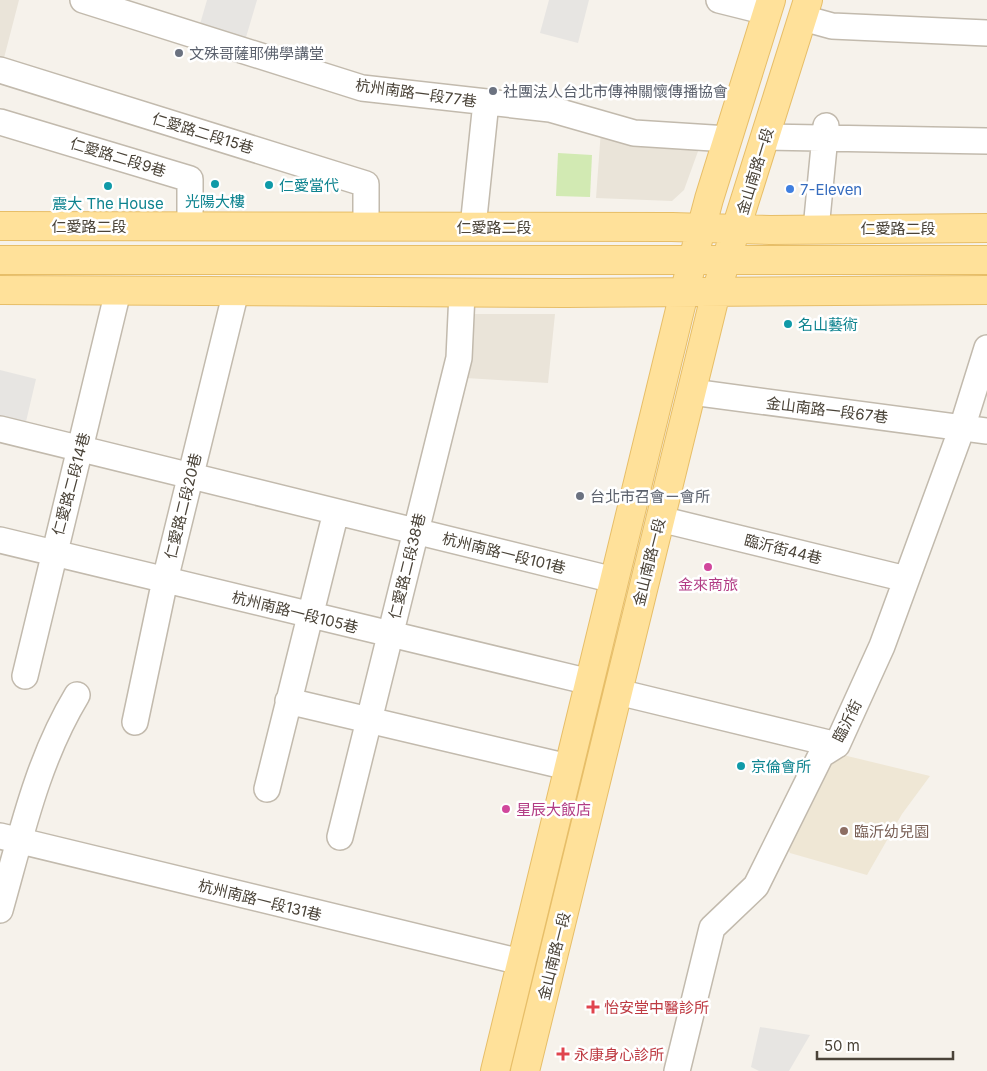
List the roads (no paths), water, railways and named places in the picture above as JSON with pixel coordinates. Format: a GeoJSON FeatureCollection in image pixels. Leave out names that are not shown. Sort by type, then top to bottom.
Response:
{"type":"FeatureCollection","features":[{"type":"Feature","properties":{"kind":"main road","name":"金山南路一段"},"geometry":{"type":"LineString","coordinates":[[496,1071],[568,767],[662,391],[684,293],[728,139],[769,6]]}},
{"type":"Feature","properties":{"kind":"main road","name":"金山南路一段"},"geometry":{"type":"LineString","coordinates":[[525,1071],[716,292],[805,9]]}},
{"type":"Feature","properties":{"kind":"main road","name":"仁愛路二段"},"geometry":{"type":"LineString","coordinates":[[0,226],[702,227],[737,229],[987,228]]}},
{"type":"Feature","properties":{"kind":"main road"},"geometry":{"type":"LineString","coordinates":[[0,260],[987,260]]}},
{"type":"Feature","properties":{"kind":"main road"},"geometry":{"type":"LineString","coordinates":[[0,290],[684,293],[987,290]]}},
{"type":"Feature","properties":{"kind":"street","name":"杭州南路一段77巷"},"geometry":{"type":"LineString","coordinates":[[83,0],[362,88],[550,110],[634,133],[728,139]]}},
{"type":"Feature","properties":{"kind":"street"},"geometry":{"type":"LineString","coordinates":[[719,0],[769,6]]}},
{"type":"Feature","properties":{"kind":"street"},"geometry":{"type":"LineString","coordinates":[[805,9],[832,33],[987,33]]}},
{"type":"Feature","properties":{"kind":"street","name":"仁愛路二段15巷"},"geometry":{"type":"LineString","coordinates":[[0,70],[366,184],[366,226]]}},
{"type":"Feature","properties":{"kind":"street"},"geometry":{"type":"LineString","coordinates":[[473,227],[486,102]]}},
{"type":"Feature","properties":{"kind":"street","name":"仁愛路二段9巷"},"geometry":{"type":"LineString","coordinates":[[0,122],[190,179],[190,226]]}},
{"type":"Feature","properties":{"kind":"street"},"geometry":{"type":"LineString","coordinates":[[816,229],[816,214],[826,132]]}},
{"type":"Feature","properties":{"kind":"street"},"geometry":{"type":"LineString","coordinates":[[765,138],[826,132],[987,141]]}},
{"type":"Feature","properties":{"kind":"street","name":"仁愛路二段14巷"},"geometry":{"type":"LineString","coordinates":[[25,676],[53,553],[81,449],[118,291]]}},
{"type":"Feature","properties":{"kind":"street","name":"仁愛路二段20巷"},"geometry":{"type":"LineString","coordinates":[[135,722],[165,580],[236,292]]}},
{"type":"Feature","properties":{"kind":"street","name":"仁愛路二段38巷"},"geometry":{"type":"LineString","coordinates":[[340,837],[459,358],[462,293]]}},
{"type":"Feature","properties":{"kind":"street","name":"臨沂街"},"geometry":{"type":"LineString","coordinates":[[677,1071],[712,928],[756,886],[821,755],[837,745],[882,646],[962,428],[987,348]]}},
{"type":"Feature","properties":{"kind":"street","name":"金山南路一段67巷"},"geometry":{"type":"LineString","coordinates":[[692,392],[987,431]]}},
{"type":"Feature","properties":{"kind":"street","name":"杭州南路一段101巷"},"geometry":{"type":"LineString","coordinates":[[0,430],[614,580]]}},
{"type":"Feature","properties":{"kind":"street"},"geometry":{"type":"LineString","coordinates":[[267,789],[336,512]]}},
{"type":"Feature","properties":{"kind":"street","name":"臨沂街44巷"},"geometry":{"type":"LineString","coordinates":[[660,519],[906,579]]}},
{"type":"Feature","properties":{"kind":"street","name":"杭州南路一段105巷"},"geometry":{"type":"LineString","coordinates":[[0,540],[590,682]]}},
{"type":"Feature","properties":{"kind":"street"},"geometry":{"type":"LineString","coordinates":[[618,692],[837,745]]}},
{"type":"Feature","properties":{"kind":"street"},"geometry":{"type":"LineString","coordinates":[[0,910],[10,839],[60,723],[77,695]]}},
{"type":"Feature","properties":{"kind":"street"},"geometry":{"type":"LineString","coordinates":[[288,701],[568,767]]}},
{"type":"Feature","properties":{"kind":"street","name":"杭州南路一段131巷"},"geometry":{"type":"LineString","coordinates":[[10,839],[521,962]]}},
{"type":"Feature","properties":{"kind":"place","name":"文殊哥薩耶佛學講堂"},"geometry":{"type":"Point","coordinates":[179,53]}},
{"type":"Feature","properties":{"kind":"place","name":"社團法人台北市傳神關懷傳播協會"},"geometry":{"type":"Point","coordinates":[493,91]}},
{"type":"Feature","properties":{"kind":"place","name":"光陽大樓"},"geometry":{"type":"Point","coordinates":[215,184]}},
{"type":"Feature","properties":{"kind":"place","name":"仁愛當代"},"geometry":{"type":"Point","coordinates":[269,185]}},
{"type":"Feature","properties":{"kind":"place","name":"震大 The House"},"geometry":{"type":"Point","coordinates":[108,186]}},
{"type":"Feature","properties":{"kind":"place","name":"7-Eleven"},"geometry":{"type":"Point","coordinates":[790,189]}},
{"type":"Feature","properties":{"kind":"place","name":"名山藝術"},"geometry":{"type":"Point","coordinates":[788,324]}},
{"type":"Feature","properties":{"kind":"place","name":"台北市召會ㄧ會所"},"geometry":{"type":"Point","coordinates":[580,496]}},
{"type":"Feature","properties":{"kind":"place","name":"金來商旅"},"geometry":{"type":"Point","coordinates":[708,567]}},
{"type":"Feature","properties":{"kind":"place","name":"京倫會所"},"geometry":{"type":"Point","coordinates":[741,766]}},
{"type":"Feature","properties":{"kind":"place","name":"星辰大飯店"},"geometry":{"type":"Point","coordinates":[506,809]}},
{"type":"Feature","properties":{"kind":"place","name":"臨沂幼兒園"},"geometry":{"type":"Point","coordinates":[844,831]}},
{"type":"Feature","properties":{"kind":"place","name":"怡安堂中醫診所"},"geometry":{"type":"Point","coordinates":[593,1007]}},
{"type":"Feature","properties":{"kind":"place","name":"永康身心診所"},"geometry":{"type":"Point","coordinates":[563,1054]}}]}
